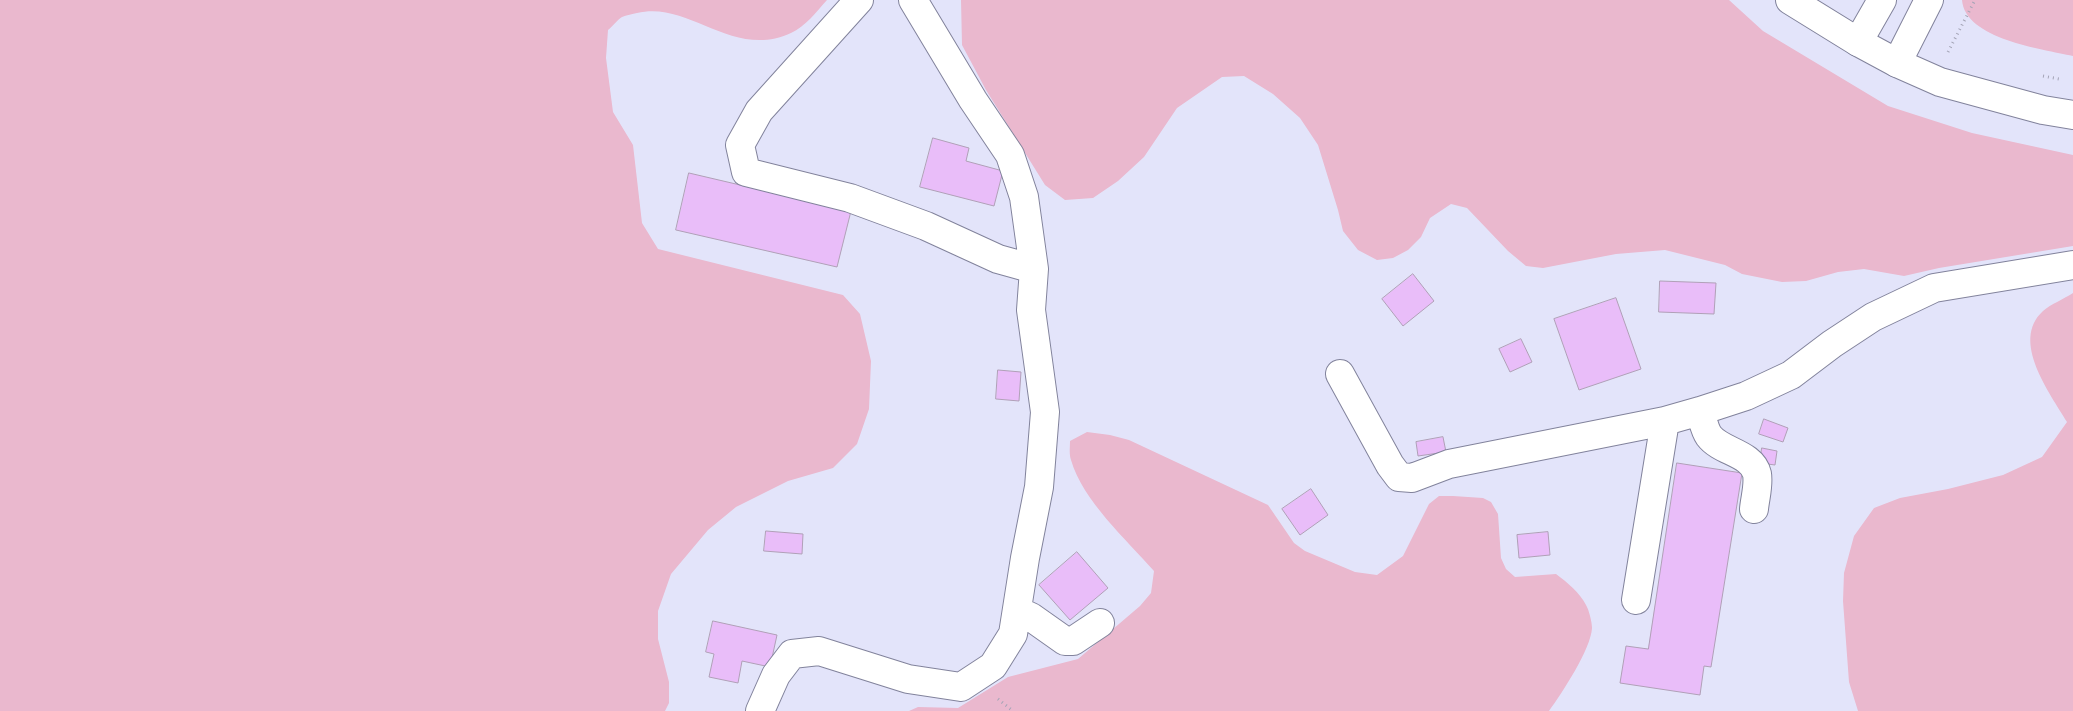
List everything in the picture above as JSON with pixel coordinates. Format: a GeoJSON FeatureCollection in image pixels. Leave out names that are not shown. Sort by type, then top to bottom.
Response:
{"type":"FeatureCollection","features":[{"type":"Feature","properties":{"kind":"main road"},"geometry":{"type":"LineString","coordinates":[[859,0],[759,111],[740,145],[746,172],[850,198],[926,226],[998,259],[1034,269]]}},
{"type":"Feature","properties":{"kind":"main road"},"geometry":{"type":"LineString","coordinates":[[760,711],[776,675],[792,654],[819,651],[908,679],[961,687],[993,666],[1013,634],[1018,611],[1024,558],[1039,487],[1045,412],[1031,310],[1034,269],[1024,197],[1010,155],[973,100],[913,0]]}},
{"type":"Feature","properties":{"kind":"main road"},"geometry":{"type":"LineString","coordinates":[[1790,0],[1858,42],[1897,63],[1940,82],[2043,110],[2073,115]]}},
{"type":"Feature","properties":{"kind":"main road"},"geometry":{"type":"LineString","coordinates":[[1858,42],[1882,0]]}},
{"type":"Feature","properties":{"kind":"main road"},"geometry":{"type":"LineString","coordinates":[[1897,63],[1929,0]]}},
{"type":"Feature","properties":{"kind":"main road"},"geometry":{"type":"LineString","coordinates":[[1340,374],[1390,465],[1399,477],[1412,478],[1449,464],[1665,421],[1746,396],[1791,375],[1832,344],[1873,317],[1934,288],[2073,265]]}},
{"type":"Feature","properties":{"kind":"main road"},"geometry":{"type":"LineString","coordinates":[[1700,410],[1705,429],[1710,438],[1750,462],[1756,472],[1754,508]]}},
{"type":"Feature","properties":{"kind":"main road"},"geometry":{"type":"LineString","coordinates":[[1636,600],[1665,421]]}},
{"type":"Feature","properties":{"kind":"main road"},"geometry":{"type":"LineString","coordinates":[[1018,611],[1031,616],[1065,641],[1073,641],[1100,623]]}},
{"type":"Feature","properties":{"kind":"path"},"geometry":{"type":"LineString","coordinates":[[1947,55],[1975,0]]}},
{"type":"Feature","properties":{"kind":"path"},"geometry":{"type":"LineString","coordinates":[[1909,38],[1947,55],[1956,57]]}},
{"type":"Feature","properties":{"kind":"path"},"geometry":{"type":"LineString","coordinates":[[2040,75],[2065,81]]}},
{"type":"Feature","properties":{"kind":"path"},"geometry":{"type":"LineString","coordinates":[[996,698],[1013,711]]}},
{"type":"Feature","properties":{"kind":"shaded area"},"geometry":{"type":"Polygon","coordinates":[[[0,0],[827,0],[801,27],[791,33],[770,39],[750,39],[730,35],[675,14],[656,11],[624,16],[608,30],[606,58],[613,112],[633,145],[642,223],[658,249],[843,295],[860,314],[871,361],[869,409],[857,444],[833,468],[788,481],[736,507],[708,530],[671,574],[658,611],[658,639],[669,682],[669,703],[665,711],[0,711],[0,0]]]}},
{"type":"Feature","properties":{"kind":"shaded area"},"geometry":{"type":"Polygon","coordinates":[[[961,0],[1729,0],[1763,31],[1888,106],[1972,133],[2073,155],[2073,246],[1939,268],[1904,276],[1864,269],[1838,272],[1806,281],[1782,282],[1742,274],[1725,265],[1665,250],[1616,254],[1543,268],[1526,266],[1508,251],[1467,208],[1451,204],[1430,218],[1421,237],[1408,250],[1393,258],[1377,260],[1358,250],[1343,231],[1318,145],[1300,118],[1273,94],[1244,76],[1222,77],[1177,108],[1144,157],[1118,181],[1093,198],[1065,200],[1045,185],[986,90],[962,45],[961,0]]]}},
{"type":"Feature","properties":{"kind":"shaded area"},"geometry":{"type":"Polygon","coordinates":[[[1962,0],[2073,0],[2073,56],[2025,45],[1990,33],[1976,24],[1966,13],[1962,0]]]}},
{"type":"Feature","properties":{"kind":"shaded area"},"geometry":{"type":"Polygon","coordinates":[[[2073,293],[2073,711],[1858,711],[1849,682],[1843,601],[1844,573],[1854,536],[1874,508],[1900,498],[1948,489],[2003,475],[2042,457],[2067,422],[2051,397],[2036,367],[2030,337],[2034,323],[2043,311],[2073,293]]]}},
{"type":"Feature","properties":{"kind":"shaded area"},"geometry":{"type":"Polygon","coordinates":[[[1087,432],[1129,440],[1268,505],[1294,543],[1305,551],[1355,572],[1377,575],[1403,556],[1429,504],[1439,496],[1483,498],[1491,502],[1498,514],[1501,558],[1506,569],[1515,577],[1556,574],[1580,596],[1588,610],[1592,625],[1587,647],[1568,682],[1549,711],[909,711],[918,707],[958,708],[1008,677],[1078,659],[1140,606],[1151,593],[1154,571],[1095,505],[1077,475],[1070,458],[1070,441],[1087,432]]]}},
{"type":"Feature","properties":{"kind":"building"},"geometry":{"type":"Polygon","coordinates":[[[933,138],[969,148],[966,161],[1003,171],[994,206],[920,187],[933,138]]]}},
{"type":"Feature","properties":{"kind":"building"},"geometry":{"type":"Polygon","coordinates":[[[689,173],[851,211],[837,267],[676,230],[689,173]]]}},
{"type":"Feature","properties":{"kind":"building"},"geometry":{"type":"Polygon","coordinates":[[[1413,274],[1434,301],[1403,326],[1382,299],[1413,274]]]}},
{"type":"Feature","properties":{"kind":"building"},"geometry":{"type":"Polygon","coordinates":[[[1660,281],[1716,283],[1714,314],[1659,312],[1660,281]]]}},
{"type":"Feature","properties":{"kind":"building"},"geometry":{"type":"Polygon","coordinates":[[[1616,298],[1641,369],[1579,390],[1554,319],[1616,298]]]}},
{"type":"Feature","properties":{"kind":"building"},"geometry":{"type":"Polygon","coordinates":[[[1521,339],[1532,362],[1510,372],[1499,349],[1521,339]]]}},
{"type":"Feature","properties":{"kind":"building"},"geometry":{"type":"Polygon","coordinates":[[[998,370],[1021,372],[1019,401],[996,399],[998,370]]]}},
{"type":"Feature","properties":{"kind":"building"},"geometry":{"type":"Polygon","coordinates":[[[1764,419],[1788,428],[1783,442],[1759,434],[1764,419]]]}},
{"type":"Feature","properties":{"kind":"building"},"geometry":{"type":"Polygon","coordinates":[[[1443,437],[1446,452],[1418,456],[1416,442],[1443,437]]]}},
{"type":"Feature","properties":{"kind":"building"},"geometry":{"type":"Polygon","coordinates":[[[1762,448],[1777,451],[1775,465],[1760,463],[1762,448]]]}},
{"type":"Feature","properties":{"kind":"building"},"geometry":{"type":"Polygon","coordinates":[[[1677,463],[1742,473],[1711,667],[1704,666],[1700,695],[1620,683],[1626,646],[1648,649],[1677,463]]]}},
{"type":"Feature","properties":{"kind":"building"},"geometry":{"type":"Polygon","coordinates":[[[1311,489],[1328,515],[1300,535],[1282,509],[1311,489]]]}},
{"type":"Feature","properties":{"kind":"building"},"geometry":{"type":"Polygon","coordinates":[[[766,531],[803,534],[802,554],[764,551],[766,531]]]}},
{"type":"Feature","properties":{"kind":"building"},"geometry":{"type":"Polygon","coordinates":[[[1548,532],[1550,555],[1519,558],[1517,535],[1548,532]]]}},
{"type":"Feature","properties":{"kind":"building"},"geometry":{"type":"Polygon","coordinates":[[[1077,552],[1108,588],[1070,620],[1039,585],[1077,552]]]}},
{"type":"Feature","properties":{"kind":"building"},"geometry":{"type":"Polygon","coordinates":[[[713,621],[777,635],[770,667],[742,661],[738,683],[709,677],[714,654],[706,652],[713,621]]]}}]}
